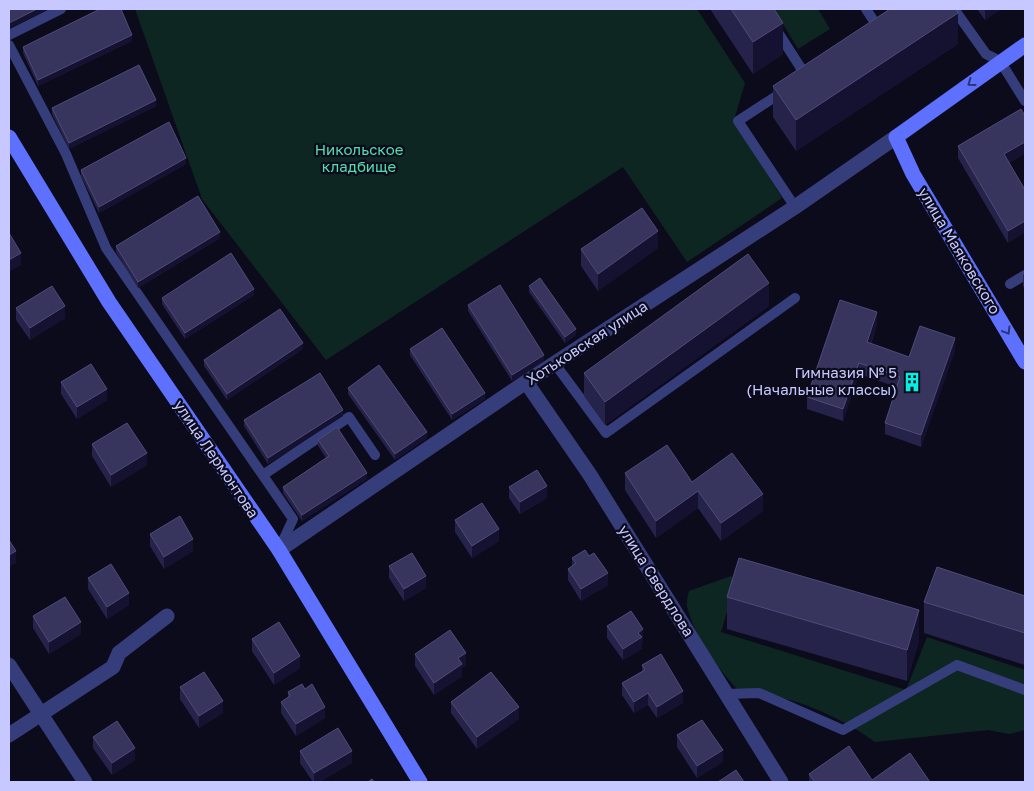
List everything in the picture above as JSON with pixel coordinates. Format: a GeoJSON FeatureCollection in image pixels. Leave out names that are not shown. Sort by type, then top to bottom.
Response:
{"type":"FeatureCollection","features":[{"type":"Feature","properties":{"kind":"street"},"geometry":{"type":"LineString","coordinates":[[896,137],[1025,45]]}},
{"type":"Feature","properties":{"kind":"street","name":"улица Лермонтова"},"geometry":{"type":"LineString","coordinates":[[9,137],[108,302],[279,550],[420,782]]}},
{"type":"Feature","properties":{"kind":"street","name":"Хотьковская улица"},"geometry":{"type":"LineString","coordinates":[[279,550],[526,382],[795,207],[896,137]]}},
{"type":"Feature","properties":{"kind":"street","name":"улица Маяковского"},"geometry":{"type":"LineString","coordinates":[[896,137],[913,174],[1025,362]]}},
{"type":"Feature","properties":{"kind":"street","name":"улица Свердлова"},"geometry":{"type":"LineString","coordinates":[[526,382],[590,475],[781,782]]}},
{"type":"Feature","properties":{"kind":"street"},"geometry":{"type":"LineString","coordinates":[[9,736],[113,667],[119,653],[166,616]]}},
{"type":"Feature","properties":{"kind":"street"},"geometry":{"type":"LineString","coordinates":[[9,665],[85,782]]}},
{"type":"Feature","properties":{"kind":"lane"},"geometry":{"type":"LineString","coordinates":[[9,36],[61,9]]}},
{"type":"Feature","properties":{"kind":"lane"},"geometry":{"type":"LineString","coordinates":[[764,9],[803,79],[738,121],[795,207]]}},
{"type":"Feature","properties":{"kind":"lane"},"geometry":{"type":"LineString","coordinates":[[866,9],[879,29]]}},
{"type":"Feature","properties":{"kind":"lane"},"geometry":{"type":"LineString","coordinates":[[954,9],[986,54],[1000,61],[1025,101]]}},
{"type":"Feature","properties":{"kind":"lane"},"geometry":{"type":"LineString","coordinates":[[9,45],[66,154],[106,248],[294,519],[279,550]]}},
{"type":"Feature","properties":{"kind":"lane"},"geometry":{"type":"LineString","coordinates":[[1010,284],[1025,275]]}},
{"type":"Feature","properties":{"kind":"lane"},"geometry":{"type":"LineString","coordinates":[[555,364],[606,433],[795,298]]}},
{"type":"Feature","properties":{"kind":"lane"},"geometry":{"type":"LineString","coordinates":[[263,475],[349,417],[375,455]]}},
{"type":"Feature","properties":{"kind":"lane"},"geometry":{"type":"LineString","coordinates":[[726,694],[759,693],[843,730],[957,665],[1025,690]]}},
{"type":"Feature","properties":{"kind":"green space","name":"Никольское кладбище"},"geometry":{"type":"Polygon","coordinates":[[[135,9],[697,9],[745,83],[734,120],[782,198],[687,262],[623,167],[326,360],[202,199],[135,9]]]}},
{"type":"Feature","properties":{"kind":"green space"},"geometry":{"type":"Polygon","coordinates":[[[774,9],[818,9],[830,29],[798,49],[774,9]]]}},
{"type":"Feature","properties":{"kind":"green space"},"geometry":{"type":"Polygon","coordinates":[[[731,576],[736,582],[721,632],[906,690],[927,637],[1025,670],[1025,730],[1009,734],[988,730],[875,742],[829,715],[794,701],[759,694],[742,694],[725,675],[702,642],[690,618],[687,604],[689,591],[731,576]]]}},
{"type":"Feature","properties":{"kind":"building"},"geometry":{"type":"Polygon","coordinates":[[[9,9],[37,9],[9,23],[9,9]]]}},
{"type":"Feature","properties":{"kind":"building"},"geometry":{"type":"Polygon","coordinates":[[[100,9],[121,9],[132,35],[38,80],[23,47],[100,9]]]}},
{"type":"Feature","properties":{"kind":"building"},"geometry":{"type":"Polygon","coordinates":[[[731,9],[774,9],[783,23],[753,42],[731,9]]]}},
{"type":"Feature","properties":{"kind":"building"},"geometry":{"type":"Polygon","coordinates":[[[890,9],[956,9],[958,13],[796,120],[773,86],[890,9]]]}},
{"type":"Feature","properties":{"kind":"building"},"geometry":{"type":"Polygon","coordinates":[[[139,65],[156,100],[69,143],[52,108],[139,65]]]}},
{"type":"Feature","properties":{"kind":"building"},"geometry":{"type":"Polygon","coordinates":[[[1021,109],[1025,116],[1025,142],[1004,154],[1025,190],[1025,221],[1008,231],[958,146],[1021,109]]]}},
{"type":"Feature","properties":{"kind":"building"},"geometry":{"type":"Polygon","coordinates":[[[169,122],[186,158],[99,207],[81,170],[169,122]]]}},
{"type":"Feature","properties":{"kind":"building"},"geometry":{"type":"Polygon","coordinates":[[[198,196],[220,232],[138,282],[116,246],[198,196]]]}},
{"type":"Feature","properties":{"kind":"building"},"geometry":{"type":"Polygon","coordinates":[[[642,208],[658,231],[598,274],[581,249],[642,208]]]}},
{"type":"Feature","properties":{"kind":"building"},"geometry":{"type":"Polygon","coordinates":[[[9,233],[21,253],[9,260],[9,233]]]}},
{"type":"Feature","properties":{"kind":"building"},"geometry":{"type":"Polygon","coordinates":[[[231,253],[254,289],[185,333],[162,298],[231,253]]]}},
{"type":"Feature","properties":{"kind":"building"},"geometry":{"type":"Polygon","coordinates":[[[748,254],[769,283],[605,402],[584,373],[748,254]]]}},
{"type":"Feature","properties":{"kind":"building"},"geometry":{"type":"Polygon","coordinates":[[[540,278],[576,329],[565,337],[529,286],[540,278]]]}},
{"type":"Feature","properties":{"kind":"building"},"geometry":{"type":"Polygon","coordinates":[[[500,285],[544,355],[512,375],[468,305],[500,285]]]}},
{"type":"Feature","properties":{"kind":"building"},"geometry":{"type":"Polygon","coordinates":[[[52,286],[65,306],[30,328],[16,308],[52,286]]]}},
{"type":"Feature","properties":{"kind":"building","name":"Гимназия № 5 (Начальные классы)"},"geometry":{"type":"Polygon","coordinates":[[[840,300],[877,312],[867,342],[909,357],[920,326],[955,338],[921,435],[885,423],[900,377],[859,363],[843,409],[807,397],[840,300]]]}},
{"type":"Feature","properties":{"kind":"building"},"geometry":{"type":"Polygon","coordinates":[[[280,309],[303,343],[227,394],[204,360],[280,309]]]}},
{"type":"Feature","properties":{"kind":"building"},"geometry":{"type":"Polygon","coordinates":[[[442,328],[485,393],[452,414],[410,349],[442,328]]]}},
{"type":"Feature","properties":{"kind":"building"},"geometry":{"type":"Polygon","coordinates":[[[91,364],[107,389],[77,407],[61,382],[91,364]]]}},
{"type":"Feature","properties":{"kind":"building"},"geometry":{"type":"Polygon","coordinates":[[[379,365],[427,432],[395,454],[348,388],[379,365]]]}},
{"type":"Feature","properties":{"kind":"building"},"geometry":{"type":"Polygon","coordinates":[[[320,373],[343,410],[268,458],[244,420],[320,373]]]}},
{"type":"Feature","properties":{"kind":"building"},"geometry":{"type":"Polygon","coordinates":[[[127,423],[147,453],[111,475],[92,444],[127,423]]]}},
{"type":"Feature","properties":{"kind":"building"},"geometry":{"type":"Polygon","coordinates":[[[337,427],[367,473],[302,515],[283,487],[329,456],[318,440],[337,427]]]}},
{"type":"Feature","properties":{"kind":"building"},"geometry":{"type":"Polygon","coordinates":[[[667,445],[692,482],[732,453],[763,494],[721,523],[698,491],[656,521],[625,473],[667,445]]]}},
{"type":"Feature","properties":{"kind":"building"},"geometry":{"type":"Polygon","coordinates":[[[537,470],[547,486],[520,502],[509,487],[537,470]]]}},
{"type":"Feature","properties":{"kind":"building"},"geometry":{"type":"Polygon","coordinates":[[[482,503],[499,529],[472,546],[455,520],[482,503]]]}},
{"type":"Feature","properties":{"kind":"building"},"geometry":{"type":"Polygon","coordinates":[[[180,516],[193,539],[164,557],[150,534],[180,516]]]}},
{"type":"Feature","properties":{"kind":"building"},"geometry":{"type":"Polygon","coordinates":[[[9,540],[16,551],[9,555],[9,540]]]}},
{"type":"Feature","properties":{"kind":"building"},"geometry":{"type":"Polygon","coordinates":[[[585,550],[589,556],[594,553],[608,573],[581,589],[568,569],[576,563],[572,558],[585,550]]]}},
{"type":"Feature","properties":{"kind":"building"},"geometry":{"type":"Polygon","coordinates":[[[412,553],[426,576],[404,589],[389,566],[412,553]]]}},
{"type":"Feature","properties":{"kind":"building"},"geometry":{"type":"Polygon","coordinates":[[[739,558],[919,610],[907,650],[727,597],[739,558]]]}},
{"type":"Feature","properties":{"kind":"building"},"geometry":{"type":"Polygon","coordinates":[[[111,564],[129,593],[107,607],[88,578],[111,564]]]}},
{"type":"Feature","properties":{"kind":"building"},"geometry":{"type":"Polygon","coordinates":[[[937,567],[1025,596],[1025,633],[924,602],[937,567]]]}},
{"type":"Feature","properties":{"kind":"building"},"geometry":{"type":"Polygon","coordinates":[[[65,597],[81,622],[49,642],[33,616],[65,597]]]}},
{"type":"Feature","properties":{"kind":"building"},"geometry":{"type":"Polygon","coordinates":[[[631,611],[643,629],[638,633],[642,637],[623,649],[607,626],[631,611]]]}},
{"type":"Feature","properties":{"kind":"building"},"geometry":{"type":"Polygon","coordinates":[[[279,622],[300,656],[274,673],[252,639],[279,622]]]}},
{"type":"Feature","properties":{"kind":"building"},"geometry":{"type":"Polygon","coordinates":[[[450,630],[466,653],[458,658],[462,664],[434,683],[415,654],[450,630]]]}},
{"type":"Feature","properties":{"kind":"building"},"geometry":{"type":"Polygon","coordinates":[[[661,654],[683,691],[657,707],[648,693],[634,702],[622,683],[645,670],[642,665],[661,654]]]}},
{"type":"Feature","properties":{"kind":"building"},"geometry":{"type":"Polygon","coordinates":[[[204,672],[223,701],[199,716],[180,687],[204,672]]]}},
{"type":"Feature","properties":{"kind":"building"},"geometry":{"type":"Polygon","coordinates":[[[491,672],[519,707],[477,737],[451,702],[491,672]]]}},
{"type":"Feature","properties":{"kind":"building"},"geometry":{"type":"Polygon","coordinates":[[[302,684],[305,689],[312,684],[325,707],[296,724],[281,702],[290,696],[288,692],[302,684]]]}},
{"type":"Feature","properties":{"kind":"building"},"geometry":{"type":"Polygon","coordinates":[[[702,720],[723,750],[697,766],[677,735],[702,720]]]}},
{"type":"Feature","properties":{"kind":"building"},"geometry":{"type":"Polygon","coordinates":[[[117,721],[135,748],[112,763],[93,737],[117,721]]]}},
{"type":"Feature","properties":{"kind":"building"},"geometry":{"type":"Polygon","coordinates":[[[338,728],[352,751],[314,773],[300,751],[338,728]]]}},
{"type":"Feature","properties":{"kind":"building"},"geometry":{"type":"Polygon","coordinates":[[[849,746],[872,780],[910,753],[930,782],[815,782],[809,774],[849,746]]]}},
{"type":"Feature","properties":{"kind":"building"},"geometry":{"type":"Polygon","coordinates":[[[736,770],[744,782],[718,782],[736,770]]]}},
{"type":"Feature","properties":{"kind":"place","name":"Гимназия № 5 (Начальные классы)"},"geometry":{"type":"Point","coordinates":[912,382]}}]}
